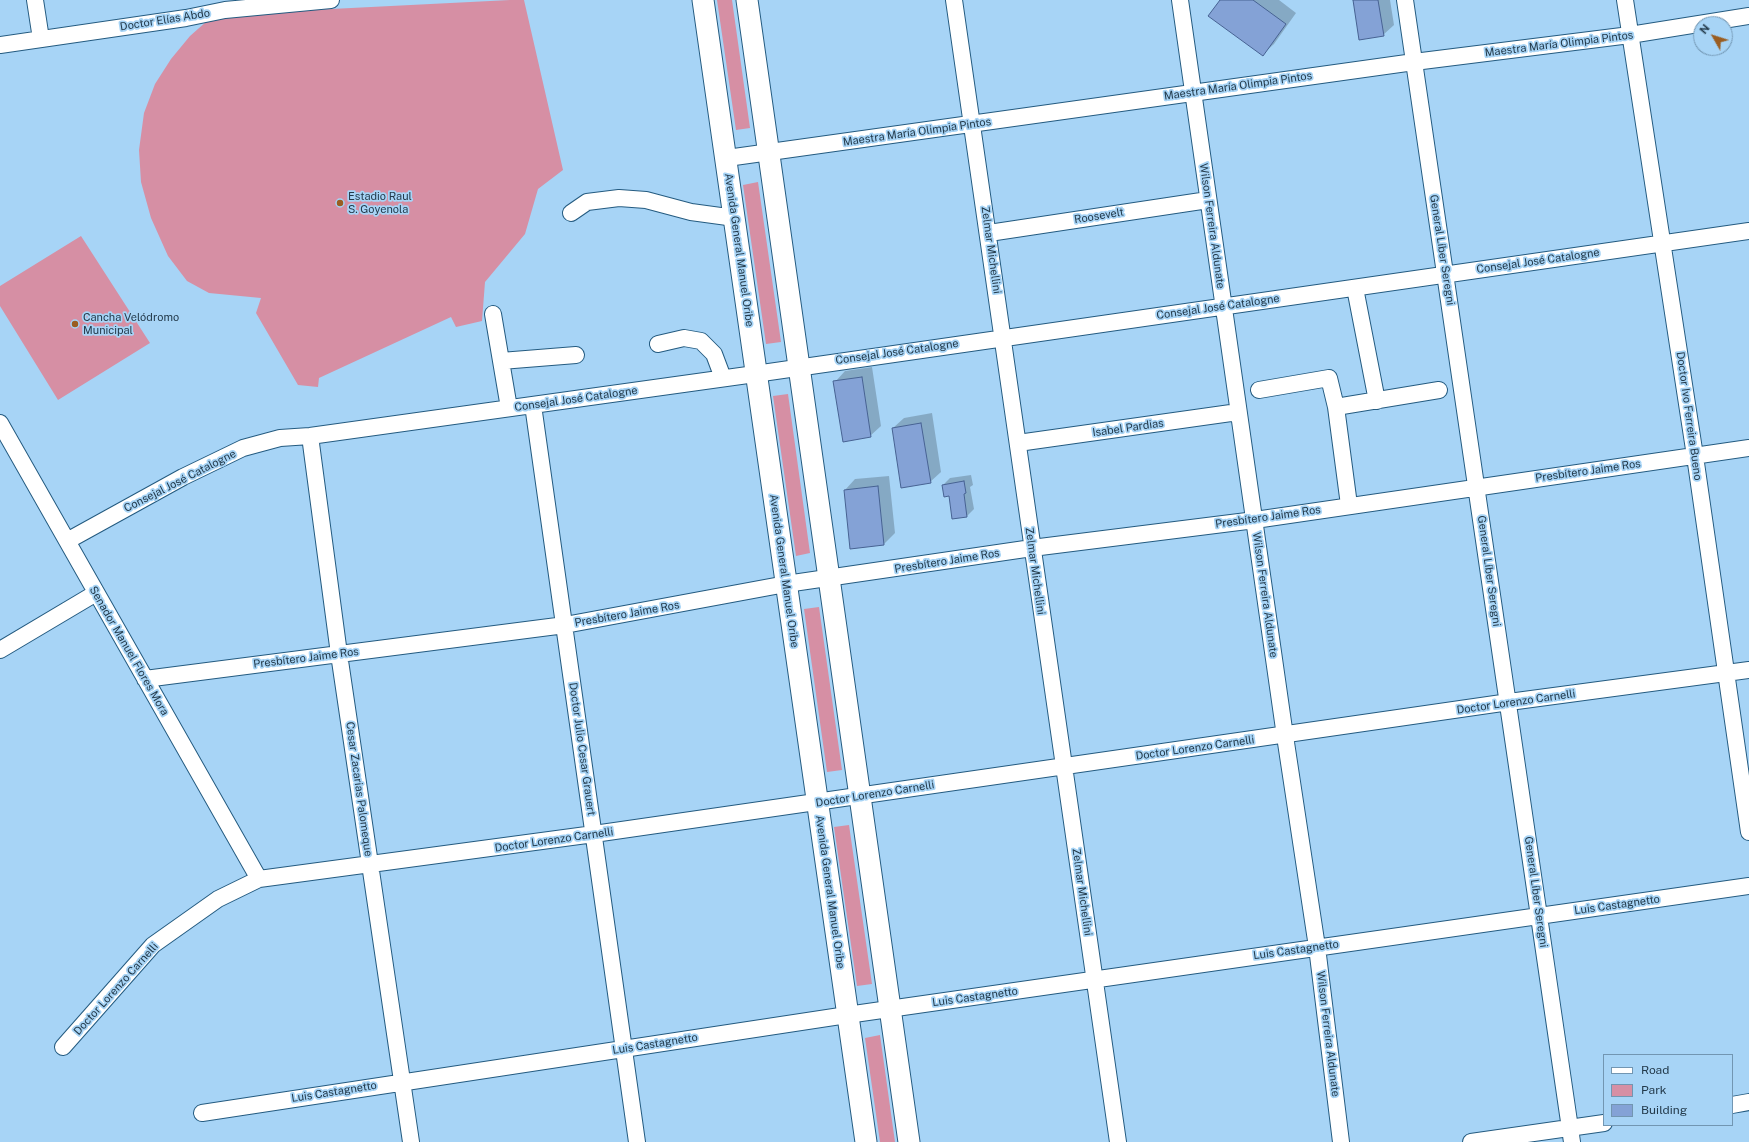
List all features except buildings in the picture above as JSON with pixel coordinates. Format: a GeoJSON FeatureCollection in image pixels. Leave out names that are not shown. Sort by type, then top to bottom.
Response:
{"type":"FeatureCollection","features":[{"type":"Feature","properties":{"kind":"main road","name":"Avenida General Manuel Oribe"},"geometry":{"type":"LineString","coordinates":[[703,0],[727,158],[755,374],[866,1142]]}},
{"type":"Feature","properties":{"kind":"main road"},"geometry":{"type":"LineString","coordinates":[[747,0],[910,1142]]}},
{"type":"Feature","properties":{"kind":"street"},"geometry":{"type":"LineString","coordinates":[[35,0],[41,39]]}},
{"type":"Feature","properties":{"kind":"street","name":"Doctor Elías Abdo"},"geometry":{"type":"LineString","coordinates":[[0,45],[186,18],[264,3],[331,0]]}},
{"type":"Feature","properties":{"kind":"street","name":"Zelmar Michellini"},"geometry":{"type":"LineString","coordinates":[[954,0],[989,233],[1032,548],[1118,1142]]}},
{"type":"Feature","properties":{"kind":"street","name":"Wilson Ferreira Aldunate"},"geometry":{"type":"LineString","coordinates":[[1180,0],[1238,412],[1317,947],[1341,1142]]}},
{"type":"Feature","properties":{"kind":"street","name":"General Líber Seregni"},"geometry":{"type":"LineString","coordinates":[[1405,0],[1509,702],[1571,1135]]}},
{"type":"Feature","properties":{"kind":"street","name":"Doctor Ivo Ferreira Bueno"},"geometry":{"type":"LineString","coordinates":[[1625,0],[1695,456],[1749,832]]}},
{"type":"Feature","properties":{"kind":"street","name":"Maestra María Olimpia Pintos"},"geometry":{"type":"LineString","coordinates":[[727,158],[1193,92],[1630,35],[1749,16]]}},
{"type":"Feature","properties":{"kind":"street"},"geometry":{"type":"LineString","coordinates":[[571,213],[587,202],[619,198],[646,200],[692,212],[735,218]]}},
{"type":"Feature","properties":{"kind":"street","name":"Roosevelt"},"geometry":{"type":"LineString","coordinates":[[989,233],[1208,200]]}},
{"type":"Feature","properties":{"kind":"street","name":"Consejal José Catalogne"},"geometry":{"type":"LineString","coordinates":[[67,541],[183,477],[243,448],[280,438],[310,436],[755,374],[799,366],[1749,231]]}},
{"type":"Feature","properties":{"kind":"street"},"geometry":{"type":"LineString","coordinates":[[1355,288],[1377,401]]}},
{"type":"Feature","properties":{"kind":"street"},"geometry":{"type":"LineString","coordinates":[[493,314],[509,408]]}},
{"type":"Feature","properties":{"kind":"street"},"geometry":{"type":"LineString","coordinates":[[658,344],[684,338],[701,341],[714,354],[723,378]]}},
{"type":"Feature","properties":{"kind":"street"},"geometry":{"type":"LineString","coordinates":[[501,361],[576,355]]}},
{"type":"Feature","properties":{"kind":"street"},"geometry":{"type":"LineString","coordinates":[[1259,390],[1330,378],[1336,407],[1349,505]]}},
{"type":"Feature","properties":{"kind":"street"},"geometry":{"type":"LineString","coordinates":[[1336,407],[1439,390]]}},
{"type":"Feature","properties":{"kind":"street","name":"Doctor Julio Cesar Grauert"},"geometry":{"type":"LineString","coordinates":[[533,405],[637,1142]]}},
{"type":"Feature","properties":{"kind":"street","name":"Isabel Pardias"},"geometry":{"type":"LineString","coordinates":[[1018,443],[1238,412]]}},
{"type":"Feature","properties":{"kind":"street","name":"Senador Manuel Flores Mora"},"geometry":{"type":"LineString","coordinates":[[0,423],[259,879]]}},
{"type":"Feature","properties":{"kind":"street","name":"Cesar Zacarias Palomeque"},"geometry":{"type":"LineString","coordinates":[[310,436],[369,864],[411,1142]]}},
{"type":"Feature","properties":{"kind":"street","name":"Presbítero Jaime Ros"},"geometry":{"type":"LineString","coordinates":[[146,679],[565,625],[786,584],[830,579],[1032,548],[1255,520],[1349,505],[1749,448]]}},
{"type":"Feature","properties":{"kind":"street"},"geometry":{"type":"LineString","coordinates":[[0,650],[96,593]]}},
{"type":"Feature","properties":{"kind":"street","name":"Doctor Lorenzo Carnelli"},"geometry":{"type":"LineString","coordinates":[[62,1047],[153,945],[218,899],[259,879],[817,803],[860,795],[1285,736],[1509,702],[1749,670]]}},
{"type":"Feature","properties":{"kind":"street","name":"Luis Castagnetto"},"geometry":{"type":"LineString","coordinates":[[202,1113],[847,1015],[1749,886]]}},
{"type":"Feature","properties":{"kind":"street"},"geometry":{"type":"LineString","coordinates":[[1733,1104],[1749,1102]]}},
{"type":"Feature","properties":{"kind":"street"},"geometry":{"type":"LineString","coordinates":[[1470,1142],[1571,1135],[1603,1123]]}},
{"type":"Feature","properties":{"kind":"green space","name":"Estadio Raul S. Goyenola"},"geometry":{"type":"Polygon","coordinates":[[[524,0],[563,170],[538,189],[525,234],[485,282],[482,321],[456,327],[451,317],[319,378],[318,387],[298,385],[256,313],[261,298],[209,293],[187,281],[168,256],[151,218],[141,182],[139,150],[144,113],[155,84],[171,59],[190,36],[207,21],[232,14],[524,0]]]}},
{"type":"Feature","properties":{"kind":"green space"},"geometry":{"type":"Polygon","coordinates":[[[717,0],[732,0],[750,128],[736,130],[717,0]]]}},
{"type":"Feature","properties":{"kind":"green space"},"geometry":{"type":"Polygon","coordinates":[[[758,182],[781,342],[766,344],[743,185],[758,182]]]}},
{"type":"Feature","properties":{"kind":"green space","name":"Cancha Velódromo Municipal"},"geometry":{"type":"Polygon","coordinates":[[[81,236],[150,343],[58,400],[0,306],[0,286],[81,236]]]}},
{"type":"Feature","properties":{"kind":"green space"},"geometry":{"type":"Polygon","coordinates":[[[788,394],[810,553],[796,556],[773,396],[788,394]]]}},
{"type":"Feature","properties":{"kind":"green space"},"geometry":{"type":"Polygon","coordinates":[[[819,607],[842,770],[827,772],[804,609],[819,607]]]}},
{"type":"Feature","properties":{"kind":"green space"},"geometry":{"type":"Polygon","coordinates":[[[849,825],[872,984],[857,986],[834,827],[849,825]]]}},
{"type":"Feature","properties":{"kind":"green space"},"geometry":{"type":"Polygon","coordinates":[[[880,1035],[895,1142],[880,1142],[865,1038],[880,1035]]]}},
{"type":"Feature","properties":{"kind":"place","name":"Estadio Raul S. Goyenola"},"geometry":{"type":"Point","coordinates":[340,203]}},
{"type":"Feature","properties":{"kind":"place","name":"Cancha Velódromo Municipal"},"geometry":{"type":"Point","coordinates":[75,324]}}]}
